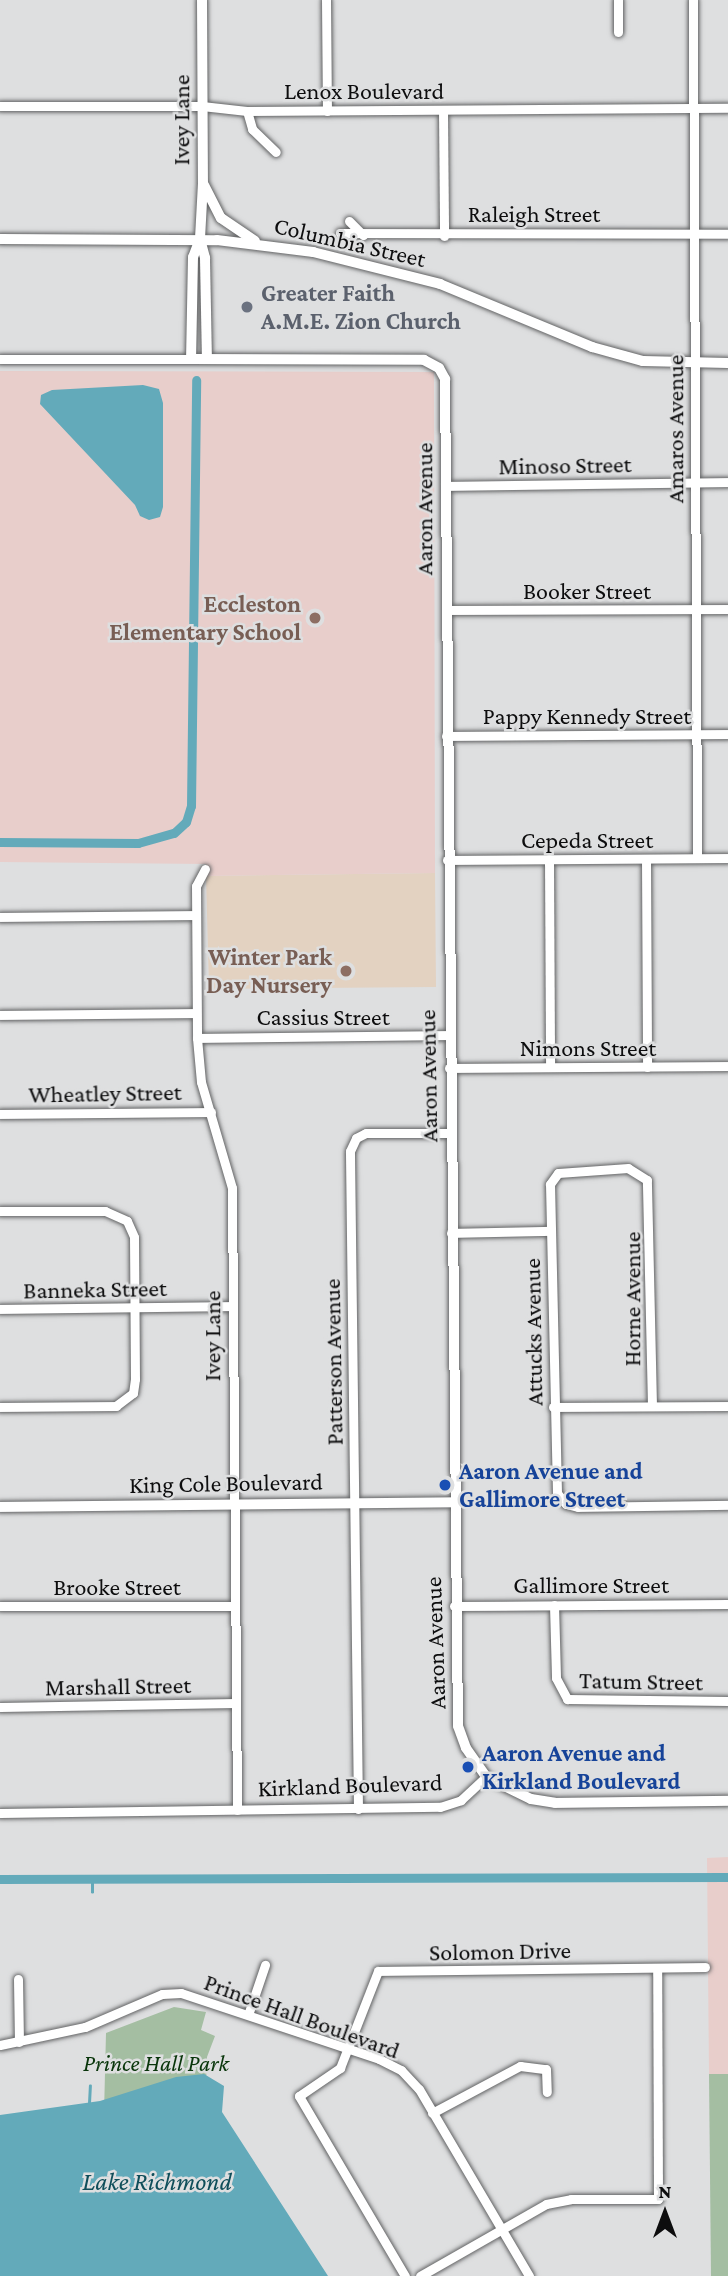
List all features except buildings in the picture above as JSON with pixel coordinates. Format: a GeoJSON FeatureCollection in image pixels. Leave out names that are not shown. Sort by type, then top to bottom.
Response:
{"type":"FeatureCollection","features":[{"type":"Feature","properties":{"kind":"street","name":"Ivey Lane"},"geometry":{"type":"LineString","coordinates":[[202,0],[203,183],[200,239],[205,258],[207,359]]}},
{"type":"Feature","properties":{"kind":"street"},"geometry":{"type":"LineString","coordinates":[[326,0],[327,111]]}},
{"type":"Feature","properties":{"kind":"street"},"geometry":{"type":"LineString","coordinates":[[618,0],[618,32]]}},
{"type":"Feature","properties":{"kind":"street","name":"Amaros Avenue"},"geometry":{"type":"LineString","coordinates":[[693,0],[697,858]]}},
{"type":"Feature","properties":{"kind":"street","name":"Lenox Boulevard"},"geometry":{"type":"LineString","coordinates":[[0,106],[202,106],[247,111],[728,108]]}},
{"type":"Feature","properties":{"kind":"street"},"geometry":{"type":"LineString","coordinates":[[443,110],[444,236]]}},
{"type":"Feature","properties":{"kind":"street"},"geometry":{"type":"LineString","coordinates":[[247,111],[252,130],[276,152]]}},
{"type":"Feature","properties":{"kind":"street"},"geometry":{"type":"LineString","coordinates":[[203,183],[220,218],[259,243]]}},
{"type":"Feature","properties":{"kind":"street"},"geometry":{"type":"LineString","coordinates":[[349,221],[363,235]]}},
{"type":"Feature","properties":{"kind":"street","name":"Raleigh Street"},"geometry":{"type":"LineString","coordinates":[[340,233],[444,236],[728,234]]}},
{"type":"Feature","properties":{"kind":"street"},"geometry":{"type":"LineString","coordinates":[[0,239],[200,239]]}},
{"type":"Feature","properties":{"kind":"street","name":"Ivey Lane"},"geometry":{"type":"LineString","coordinates":[[191,359],[192,257],[200,239]]}},
{"type":"Feature","properties":{"kind":"street","name":"Columbia Street"},"geometry":{"type":"LineString","coordinates":[[200,239],[259,243],[313,252],[440,285],[592,347],[643,361],[728,363]]}},
{"type":"Feature","properties":{"kind":"street"},"geometry":{"type":"LineString","coordinates":[[0,359],[207,359]]}},
{"type":"Feature","properties":{"kind":"street","name":"Aaron Avenue"},"geometry":{"type":"LineString","coordinates":[[207,359],[424,360],[439,368],[445,379],[454,1606],[458,1726],[466,1748],[486,1777]]}},
{"type":"Feature","properties":{"kind":"street","name":"Minoso Street"},"geometry":{"type":"LineString","coordinates":[[445,486],[728,482]]}},
{"type":"Feature","properties":{"kind":"street","name":"Booker Street"},"geometry":{"type":"LineString","coordinates":[[446,610],[728,609]]}},
{"type":"Feature","properties":{"kind":"street","name":"Pappy Kennedy Street"},"geometry":{"type":"LineString","coordinates":[[446,736],[728,734]]}},
{"type":"Feature","properties":{"kind":"street","name":"Cepeda Street"},"geometry":{"type":"LineString","coordinates":[[447,860],[728,858]]}},
{"type":"Feature","properties":{"kind":"street"},"geometry":{"type":"LineString","coordinates":[[549,859],[550,1068]]}},
{"type":"Feature","properties":{"kind":"street"},"geometry":{"type":"LineString","coordinates":[[646,859],[647,1067]]}},
{"type":"Feature","properties":{"kind":"street","name":"Ivey Lane"},"geometry":{"type":"LineString","coordinates":[[205,869],[196,886],[197,1038],[201,1082],[232,1188],[237,1810]]}},
{"type":"Feature","properties":{"kind":"street"},"geometry":{"type":"LineString","coordinates":[[0,917],[196,915]]}},
{"type":"Feature","properties":{"kind":"street"},"geometry":{"type":"LineString","coordinates":[[0,1016],[196,1013]]}},
{"type":"Feature","properties":{"kind":"street","name":"Cassius Street"},"geometry":{"type":"LineString","coordinates":[[197,1038],[449,1035]]}},
{"type":"Feature","properties":{"kind":"street","name":"Nimons Street"},"geometry":{"type":"LineString","coordinates":[[449,1068],[728,1066]]}},
{"type":"Feature","properties":{"kind":"street","name":"Wheatley Street"},"geometry":{"type":"LineString","coordinates":[[0,1114],[211,1112]]}},
{"type":"Feature","properties":{"kind":"street","name":"Patterson Avenue"},"geometry":{"type":"LineString","coordinates":[[358,1809],[350,1151],[356,1138],[366,1133],[450,1133]]}},
{"type":"Feature","properties":{"kind":"street","name":"Attucks Avenue"},"geometry":{"type":"LineString","coordinates":[[650,1192],[639,1171],[628,1168],[570,1169],[558,1173],[550,1184],[554,1480],[566,1504],[578,1507],[728,1505]]}},
{"type":"Feature","properties":{"kind":"street","name":"Horne Avenue"},"geometry":{"type":"LineString","coordinates":[[650,1192],[652,1406]]}},
{"type":"Feature","properties":{"kind":"street"},"geometry":{"type":"LineString","coordinates":[[0,1212],[105,1210],[120,1214],[134,1237],[135,1307],[133,1393],[116,1406],[0,1407]]}},
{"type":"Feature","properties":{"kind":"street"},"geometry":{"type":"LineString","coordinates":[[450,1233],[550,1231]]}},
{"type":"Feature","properties":{"kind":"street","name":"Banneka Street"},"geometry":{"type":"LineString","coordinates":[[0,1309],[233,1306]]}},
{"type":"Feature","properties":{"kind":"street"},"geometry":{"type":"LineString","coordinates":[[553,1407],[728,1406]]}},
{"type":"Feature","properties":{"kind":"street","name":"King Cole Boulevard"},"geometry":{"type":"LineString","coordinates":[[0,1507],[453,1502]]}},
{"type":"Feature","properties":{"kind":"street","name":"Gallimore Street"},"geometry":{"type":"LineString","coordinates":[[454,1606],[728,1604]]}},
{"type":"Feature","properties":{"kind":"street","name":"Tatum Street"},"geometry":{"type":"LineString","coordinates":[[554,1605],[556,1678],[567,1699],[728,1701]]}},
{"type":"Feature","properties":{"kind":"street","name":"Brooke Street"},"geometry":{"type":"LineString","coordinates":[[0,1606],[235,1606]]}},
{"type":"Feature","properties":{"kind":"street","name":"Marshall Street"},"geometry":{"type":"LineString","coordinates":[[0,1707],[236,1703]]}},
{"type":"Feature","properties":{"kind":"street"},"geometry":{"type":"LineString","coordinates":[[486,1777],[531,1799],[555,1803],[728,1801]]}},
{"type":"Feature","properties":{"kind":"street","name":"Kirkland Boulevard"},"geometry":{"type":"LineString","coordinates":[[0,1813],[440,1807],[461,1800],[486,1777]]}},
{"type":"Feature","properties":{"kind":"street"},"geometry":{"type":"LineString","coordinates":[[249,2012],[265,1965]]}},
{"type":"Feature","properties":{"kind":"street","name":"Solomon Drive"},"geometry":{"type":"LineString","coordinates":[[349,2049],[378,1971],[705,1967]]}},
{"type":"Feature","properties":{"kind":"street"},"geometry":{"type":"LineString","coordinates":[[420,2276],[546,2204],[571,2199],[658,2199],[657,1969]]}},
{"type":"Feature","properties":{"kind":"street"},"geometry":{"type":"LineString","coordinates":[[18,1979],[19,2042]]}},
{"type":"Feature","properties":{"kind":"street","name":"Prince Hall Boulevard"},"geometry":{"type":"LineString","coordinates":[[0,2045],[93,2024],[162,1994],[181,1993],[249,2012],[401,2070],[419,2089],[528,2276]]}},
{"type":"Feature","properties":{"kind":"street"},"geometry":{"type":"LineString","coordinates":[[349,2049],[334,2074],[299,2096],[405,2276]]}},
{"type":"Feature","properties":{"kind":"street"},"geometry":{"type":"LineString","coordinates":[[432,2113],[520,2066],[546,2069],[547,2092]]}},
{"type":"Feature","properties":{"kind":"shaded area"},"geometry":{"type":"Polygon","coordinates":[[[0,371],[434,372],[435,873],[206,876],[206,864],[0,862],[0,371]]]}},
{"type":"Feature","properties":{"kind":"shaded area"},"geometry":{"type":"Polygon","coordinates":[[[435,873],[436,987],[209,989],[206,876],[435,873]]]}},
{"type":"Feature","properties":{"kind":"shaded area"},"geometry":{"type":"Polygon","coordinates":[[[728,1857],[728,2074],[709,2074],[707,1858],[728,1857]]]}},
{"type":"Feature","properties":{"kind":"green space","name":"Prince Hall Park"},"geometry":{"type":"Polygon","coordinates":[[[174,2007],[206,2012],[201,2030],[215,2036],[207,2057],[205,2111],[104,2113],[106,2033],[174,2007]]]}},
{"type":"Feature","properties":{"kind":"green space"},"geometry":{"type":"Polygon","coordinates":[[[709,2074],[728,2074],[728,2276],[711,2276],[709,2074]]]}},
{"type":"Feature","properties":{"kind":"water"},"geometry":{"type":"Polygon","coordinates":[[[143,385],[159,389],[163,403],[163,507],[160,517],[149,520],[140,516],[135,505],[40,404],[41,395],[52,390],[143,385]]]}},
{"type":"Feature","properties":{"kind":"water","name":"Lake Richmond"},"geometry":{"type":"Polygon","coordinates":[[[204,2074],[224,2086],[222,2112],[328,2276],[0,2276],[0,2115],[100,2101],[176,2077],[204,2074]]]}},
{"type":"Feature","properties":{"kind":"waterway"},"geometry":{"type":"LineString","coordinates":[[0,842],[138,843],[174,833],[186,822],[191,806],[196,380]]}},
{"type":"Feature","properties":{"kind":"waterway"},"geometry":{"type":"LineString","coordinates":[[0,1879],[728,1877]]}},
{"type":"Feature","properties":{"kind":"waterway"},"geometry":{"type":"LineString","coordinates":[[92,1879],[92,1892]]}},
{"type":"Feature","properties":{"kind":"waterway"},"geometry":{"type":"LineString","coordinates":[[89,2103],[90,2086]]}},
{"type":"Feature","properties":{"kind":"place","name":"Greater Faith A.M.E. Zion Church"},"geometry":{"type":"Point","coordinates":[247,307]}},
{"type":"Feature","properties":{"kind":"place","name":"Eccleston Elementary School"},"geometry":{"type":"Point","coordinates":[315,618]}},
{"type":"Feature","properties":{"kind":"place","name":"Winter Park Day Nursery"},"geometry":{"type":"Point","coordinates":[346,971]}},
{"type":"Feature","properties":{"kind":"place","name":"Aaron Avenue and Gallimore Street"},"geometry":{"type":"Point","coordinates":[445,1485]}},
{"type":"Feature","properties":{"kind":"place","name":"Aaron Avenue and Kirkland Boulevard"},"geometry":{"type":"Point","coordinates":[468,1767]}}]}
